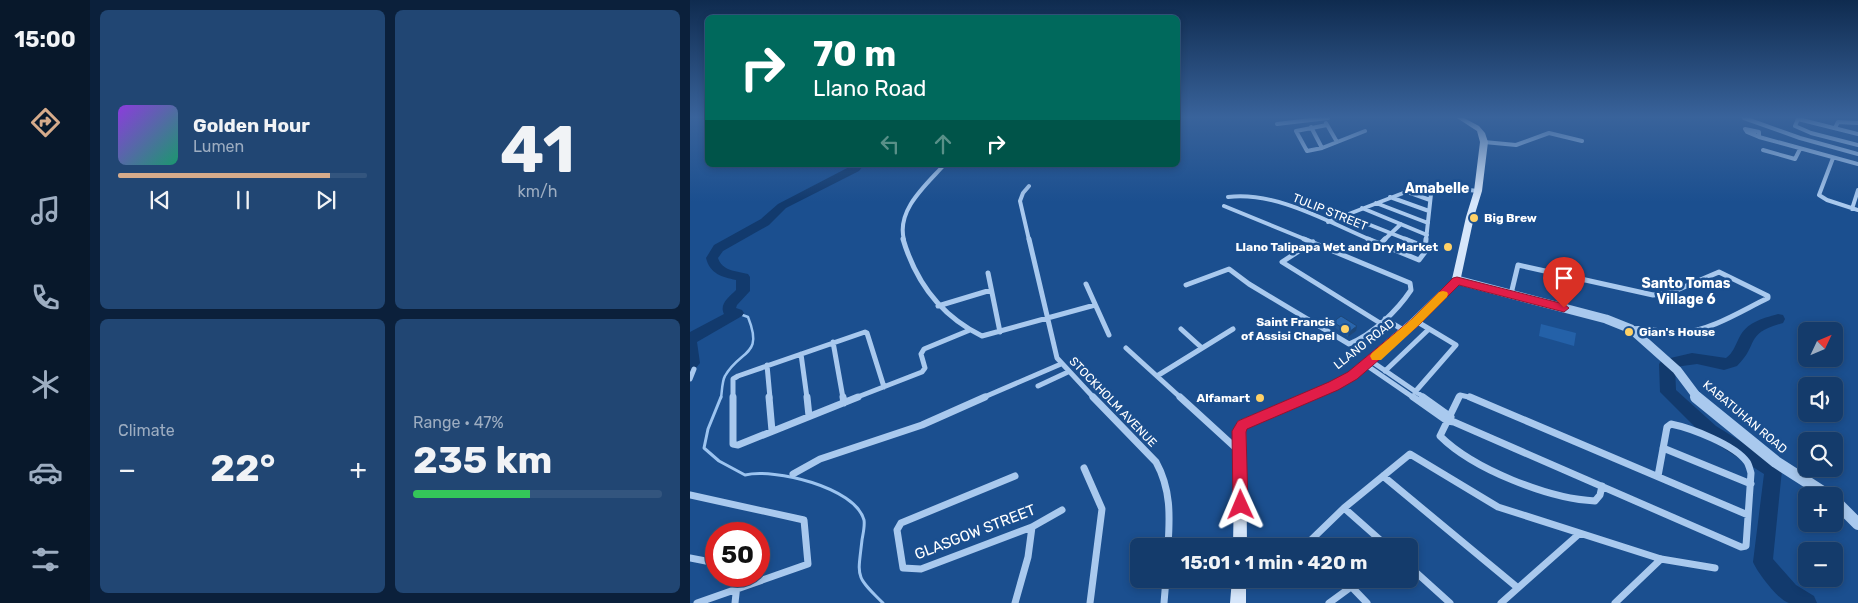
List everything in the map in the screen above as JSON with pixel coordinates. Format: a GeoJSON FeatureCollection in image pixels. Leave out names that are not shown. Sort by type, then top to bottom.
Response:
{"type":"FeatureCollection","features":[{"type":"Feature","properties":{"kind":"main road"},"geometry":{"type":"LineString","coordinates":[[1457,280],[1470,217],[1478,191],[1484,146]]}},
{"type":"Feature","properties":{"kind":"main road","name":"LLANO ROAD"},"geometry":{"type":"LineString","coordinates":[[1240,538],[1239,431],[1242,425],[1334,386],[1368,363],[1416,322],[1457,280]]}},
{"type":"Feature","properties":{"kind":"main road"},"geometry":{"type":"LineString","coordinates":[[1238,603],[1239,588]]}},
{"type":"Feature","properties":{"kind":"street"},"geometry":{"type":"LineString","coordinates":[[1304,146],[1306,151],[1327,146]]}},
{"type":"Feature","properties":{"kind":"street"},"geometry":{"type":"LineString","coordinates":[[1790,146],[1858,164]]}},
{"type":"Feature","properties":{"kind":"street"},"geometry":{"type":"LineString","coordinates":[[1830,146],[1858,154]]}},
{"type":"Feature","properties":{"kind":"street"},"geometry":{"type":"LineString","coordinates":[[1763,150],[1795,159],[1800,149]]}},
{"type":"Feature","properties":{"kind":"street"},"geometry":{"type":"LineString","coordinates":[[1833,158],[1819,194],[1823,198],[1858,210]]}},
{"type":"Feature","properties":{"kind":"street"},"geometry":{"type":"LineString","coordinates":[[942,167],[910,207],[902,228],[903,239],[917,276],[938,306],[970,330],[982,336],[1095,304]]}},
{"type":"Feature","properties":{"kind":"street"},"geometry":{"type":"LineString","coordinates":[[1345,215],[1426,247],[1432,185]]}},
{"type":"Feature","properties":{"kind":"street"},"geometry":{"type":"LineString","coordinates":[[1328,222],[1418,186],[1432,185],[1478,191]]}},
{"type":"Feature","properties":{"kind":"street","name":"STOCKHOLM AVENUE"},"geometry":{"type":"LineString","coordinates":[[1030,186],[1023,193],[1020,201],[1054,351],[1068,372],[1151,457],[1162,472],[1169,495],[1168,538]]}},
{"type":"Feature","properties":{"kind":"street"},"geometry":{"type":"LineString","coordinates":[[1852,209],[1858,190]]}},
{"type":"Feature","properties":{"kind":"street"},"geometry":{"type":"LineString","coordinates":[[1404,191],[1430,200]]}},
{"type":"Feature","properties":{"kind":"street","name":"TULIP STREET"},"geometry":{"type":"LineString","coordinates":[[1228,197],[1242,195],[1262,197],[1328,222],[1418,260],[1421,259],[1426,247]]}},
{"type":"Feature","properties":{"kind":"street"},"geometry":{"type":"LineString","coordinates":[[1389,197],[1429,211]]}},
{"type":"Feature","properties":{"kind":"street"},"geometry":{"type":"LineString","coordinates":[[1375,203],[1428,223]]}},
{"type":"Feature","properties":{"kind":"street"},"geometry":{"type":"LineString","coordinates":[[1186,285],[1229,269],[1249,284],[1348,344],[1354,342],[1382,321],[1405,300],[1411,290],[1410,283],[1224,206]]}},
{"type":"Feature","properties":{"kind":"street"},"geometry":{"type":"LineString","coordinates":[[1362,208],[1427,235]]}},
{"type":"Feature","properties":{"kind":"street"},"geometry":{"type":"LineString","coordinates":[[1380,244],[1401,224]]}},
{"type":"Feature","properties":{"kind":"street"},"geometry":{"type":"LineString","coordinates":[[1313,242],[1282,261],[1283,264],[1382,321],[1405,331]]}},
{"type":"Feature","properties":{"kind":"street"},"geometry":{"type":"LineString","coordinates":[[1511,294],[1518,264],[1653,295],[1670,293],[1719,272],[1768,296],[1768,298],[1713,323],[1687,332],[1669,333],[1639,328],[1631,329]]}},
{"type":"Feature","properties":{"kind":"street"},"geometry":{"type":"LineString","coordinates":[[988,273],[1000,332]]}},
{"type":"Feature","properties":{"kind":"street","name":"KABATUHAN ROAD"},"geometry":{"type":"LineString","coordinates":[[1457,280],[1606,319],[1631,329],[1682,376],[1698,398],[1776,462],[1816,487]]}},
{"type":"Feature","properties":{"kind":"street"},"geometry":{"type":"LineString","coordinates":[[1086,284],[1109,335]]}},
{"type":"Feature","properties":{"kind":"street"},"geometry":{"type":"LineString","coordinates":[[938,306],[991,290]]}},
{"type":"Feature","properties":{"kind":"street"},"geometry":{"type":"LineString","coordinates":[[1415,392],[1456,347],[1454,343],[1416,322]]}},
{"type":"Feature","properties":{"kind":"street"},"geometry":{"type":"LineString","coordinates":[[1181,329],[1202,348]]}},
{"type":"Feature","properties":{"kind":"street"},"geometry":{"type":"LineString","coordinates":[[1157,376],[1233,329]]}},
{"type":"Feature","properties":{"kind":"street"},"geometry":{"type":"LineString","coordinates":[[1385,371],[1429,329]]}},
{"type":"Feature","properties":{"kind":"street"},"geometry":{"type":"LineString","coordinates":[[884,387],[867,333],[861,332],[767,365],[733,379],[733,444],[738,444],[844,403],[922,372],[925,368],[921,354],[924,349],[970,330]]}},
{"type":"Feature","properties":{"kind":"street"},"geometry":{"type":"LineString","coordinates":[[833,342],[844,403]]}},
{"type":"Feature","properties":{"kind":"street"},"geometry":{"type":"LineString","coordinates":[[1126,348],[1240,452]]}},
{"type":"Feature","properties":{"kind":"street"},"geometry":{"type":"LineString","coordinates":[[801,354],[809,416]]}},
{"type":"Feature","properties":{"kind":"street"},"geometry":{"type":"LineString","coordinates":[[1368,363],[1385,371],[1450,420]]}},
{"type":"Feature","properties":{"kind":"street"},"geometry":{"type":"LineString","coordinates":[[1368,363],[1450,420],[1741,547],[1746,546],[1750,468],[1743,458],[1719,442],[1680,426],[1668,425],[1658,476]]}},
{"type":"Feature","properties":{"kind":"street"},"geometry":{"type":"LineString","coordinates":[[793,474],[820,459],[922,425],[1061,364]]}},
{"type":"Feature","properties":{"kind":"street"},"geometry":{"type":"LineString","coordinates":[[767,365],[772,431]]}},
{"type":"Feature","properties":{"kind":"street"},"geometry":{"type":"LineString","coordinates":[[690,379],[694,369]]}},
{"type":"Feature","properties":{"kind":"street"},"geometry":{"type":"LineString","coordinates":[[1038,386],[1068,372]]}},
{"type":"Feature","properties":{"kind":"street"},"geometry":{"type":"LineString","coordinates":[[1602,486],[1598,498],[1589,502],[1538,490],[1493,470],[1446,443],[1440,436],[1450,420],[1460,395],[1466,394],[1748,515]]}},
{"type":"Feature","properties":{"kind":"street"},"geometry":{"type":"LineString","coordinates":[[1663,448],[1750,484]]}},
{"type":"Feature","properties":{"kind":"street"},"geometry":{"type":"LineString","coordinates":[[1313,538],[1344,508],[1407,455],[1413,455],[1498,507],[1661,559],[1715,568]]}},
{"type":"Feature","properties":{"kind":"street"},"geometry":{"type":"LineString","coordinates":[[1084,468],[1102,508],[1090,603]]}},
{"type":"Feature","properties":{"kind":"street","name":"GLASGOW STREET"},"geometry":{"type":"LineString","coordinates":[[1015,476],[901,523],[897,530],[903,568],[921,569],[1032,527],[1062,510]]}},
{"type":"Feature","properties":{"kind":"street"},"geometry":{"type":"LineString","coordinates":[[1383,476],[1518,588]]}},
{"type":"Feature","properties":{"kind":"street"},"geometry":{"type":"LineString","coordinates":[[690,495],[804,520],[808,564],[697,603]]}},
{"type":"Feature","properties":{"kind":"street"},"geometry":{"type":"LineString","coordinates":[[1344,508],[1378,538]]}},
{"type":"Feature","properties":{"kind":"street"},"geometry":{"type":"LineString","coordinates":[[1843,509],[1858,524]]}},
{"type":"Feature","properties":{"kind":"street"},"geometry":{"type":"LineString","coordinates":[[1015,603],[1028,557],[1032,527]]}},
{"type":"Feature","properties":{"kind":"street"},"geometry":{"type":"LineString","coordinates":[[1501,603],[1579,534]]}},
{"type":"Feature","properties":{"kind":"street"},"geometry":{"type":"LineString","coordinates":[[690,558],[705,561]]}},
{"type":"Feature","properties":{"kind":"street"},"geometry":{"type":"LineString","coordinates":[[1615,603],[1661,559]]}},
{"type":"Feature","properties":{"kind":"street"},"geometry":{"type":"LineString","coordinates":[[1418,574],[1450,603]]}},
{"type":"Feature","properties":{"kind":"street"},"geometry":{"type":"LineString","coordinates":[[735,603],[737,587]]}},
{"type":"Feature","properties":{"kind":"street"},"geometry":{"type":"LineString","coordinates":[[1164,603],[1165,588]]}},
{"type":"Feature","properties":{"kind":"street"},"geometry":{"type":"LineString","coordinates":[[1329,603],[1350,588]]}},
{"type":"Feature","properties":{"kind":"street"},"geometry":{"type":"LineString","coordinates":[[1352,588],[1367,603]]}},
{"type":"Feature","properties":{"kind":"shaded area"},"geometry":{"type":"Polygon","coordinates":[[[1541,324],[1576,333],[1574,346],[1539,336],[1541,324]]]}},
{"type":"Feature","properties":{"kind":"building"},"geometry":{"type":"Polygon","coordinates":[[[1341,316],[1357,326],[1349,332],[1333,322],[1341,316]]]}},
{"type":"Feature","properties":{"kind":"waterway"},"geometry":{"type":"LineString","coordinates":[[690,339],[737,313],[729,311],[730,304],[743,291],[743,277],[728,274],[716,267],[712,258],[718,248],[765,222],[782,206],[857,167]]}},
{"type":"Feature","properties":{"kind":"waterway"},"geometry":{"type":"LineString","coordinates":[[721,398],[725,376],[731,367],[752,346],[752,330],[748,317],[737,313]]}},
{"type":"Feature","properties":{"kind":"waterway"},"geometry":{"type":"LineString","coordinates":[[1778,319],[1761,324],[1752,330],[1748,334],[1739,354],[1728,364],[1697,359],[1675,361],[1667,364],[1668,392],[1710,431],[1773,470],[1763,562],[1789,592],[1807,603]]}},
{"type":"Feature","properties":{"kind":"waterway"},"geometry":{"type":"LineString","coordinates":[[690,341],[692,363],[690,365]]}},
{"type":"Feature","properties":{"kind":"waterway"},"geometry":{"type":"LineString","coordinates":[[721,397],[708,429],[704,448],[719,461],[745,475],[775,474],[793,477],[830,489],[846,498],[857,508],[864,520],[860,575],[867,587],[883,603]]}},
{"type":"Feature","properties":{"kind":"slow traffic"},"geometry":{"type":"LineString","coordinates":[[1377,356],[1416,322],[1443,294]]}},
{"type":"Feature","properties":{"kind":"place","name":"Big Brew"},"geometry":{"type":"Point","coordinates":[1474,218]}},
{"type":"Feature","properties":{"kind":"place","name":"Llano Talipapa Wet and Dry Market"},"geometry":{"type":"Point","coordinates":[1448,247]}},
{"type":"Feature","properties":{"kind":"place","name":"Saint Francis of Assisi Chapel"},"geometry":{"type":"Point","coordinates":[1345,329]}},
{"type":"Feature","properties":{"kind":"place","name":"Gian's House"},"geometry":{"type":"Point","coordinates":[1629,332]}},
{"type":"Feature","properties":{"kind":"place","name":"Alfamart"},"geometry":{"type":"Point","coordinates":[1260,398]}},
{"type":"Feature","properties":{"kind":"district","name":"Amabelle"},"geometry":{"type":"Point","coordinates":[1437,188]}},
{"type":"Feature","properties":{"kind":"district","name":"Santo Tomas Village 6"},"geometry":{"type":"Point","coordinates":[1686,292]}},
{"type":"Feature","properties":{"kind":"route"},"geometry":{"type":"LineString","coordinates":[[1241,505],[1239,431],[1242,425],[1334,386],[1353,375],[1416,322],[1457,280],[1564,308]]}}]}
